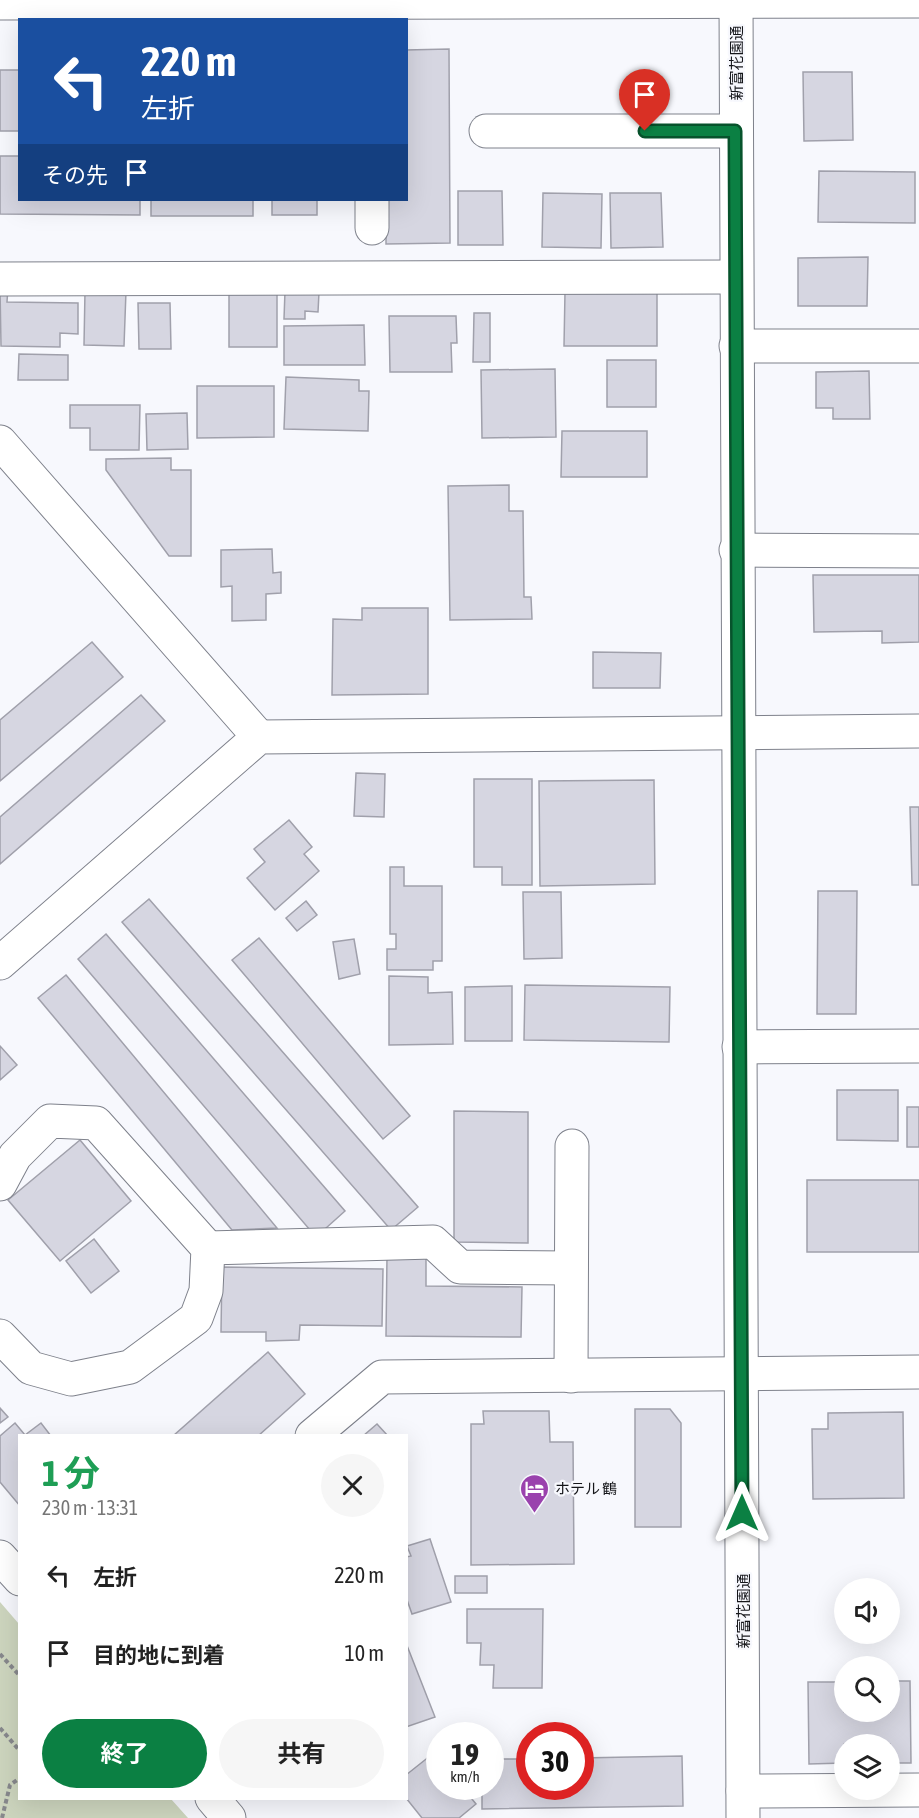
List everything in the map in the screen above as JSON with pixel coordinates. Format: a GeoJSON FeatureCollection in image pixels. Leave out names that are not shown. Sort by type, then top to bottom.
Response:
{"type":"FeatureCollection","features":[{"type":"Feature","properties":{"kind":"street"},"geometry":{"type":"LineString","coordinates":[[0,3],[369,11],[736,1],[919,1]]}},
{"type":"Feature","properties":{"kind":"street","name":"新富花園通"},"geometry":{"type":"LineString","coordinates":[[736,1],[736,550],[743,1804]]}},
{"type":"Feature","properties":{"kind":"street"},"geometry":{"type":"LineString","coordinates":[[486,131],[735,131]]}},
{"type":"Feature","properties":{"kind":"street"},"geometry":{"type":"LineString","coordinates":[[0,279],[736,277]]}},
{"type":"Feature","properties":{"kind":"street"},"geometry":{"type":"LineString","coordinates":[[736,346],[919,346]]}},
{"type":"Feature","properties":{"kind":"street"},"geometry":{"type":"LineString","coordinates":[[0,442],[259,737]]}},
{"type":"Feature","properties":{"kind":"street"},"geometry":{"type":"LineString","coordinates":[[736,550],[919,551]]}},
{"type":"Feature","properties":{"kind":"street"},"geometry":{"type":"LineString","coordinates":[[0,963],[259,737],[919,731]]}},
{"type":"Feature","properties":{"kind":"street"},"geometry":{"type":"LineString","coordinates":[[739,1047],[919,1046]]}},
{"type":"Feature","properties":{"kind":"street"},"geometry":{"type":"LineString","coordinates":[[0,1336],[31,1368],[71,1379],[130,1367],[196,1318],[206,1291],[208,1248],[96,1123],[50,1121],[5,1164]]}},
{"type":"Feature","properties":{"kind":"street"},"geometry":{"type":"LineString","coordinates":[[571,1376],[572,1146]]}},
{"type":"Feature","properties":{"kind":"street"},"geometry":{"type":"LineString","coordinates":[[208,1248],[434,1242],[460,1267],[571,1268]]}},
{"type":"Feature","properties":{"kind":"street"},"geometry":{"type":"LineString","coordinates":[[314,1434],[382,1377],[919,1372]]}},
{"type":"Feature","properties":{"kind":"street"},"geometry":{"type":"LineString","coordinates":[[0,1557],[18,1577]]}},
{"type":"Feature","properties":{"kind":"street"},"geometry":{"type":"LineString","coordinates":[[743,1804],[919,1790]]}},
{"type":"Feature","properties":{"kind":"street"},"geometry":{"type":"LineString","coordinates":[[214,1800],[229,1818]]}},
{"type":"Feature","properties":{"kind":"path"},"geometry":{"type":"LineString","coordinates":[[0,1654],[18,1674]]}},
{"type":"Feature","properties":{"kind":"path"},"geometry":{"type":"LineString","coordinates":[[0,1728],[18,1749]]}},
{"type":"Feature","properties":{"kind":"path"},"geometry":{"type":"LineString","coordinates":[[2,1818],[10,1785],[18,1779]]}},
{"type":"Feature","properties":{"kind":"green space"},"geometry":{"type":"Polygon","coordinates":[[[0,1602],[18,1623],[18,1800],[172,1800],[188,1818],[0,1818],[0,1602]]]}},
{"type":"Feature","properties":{"kind":"building"},"geometry":{"type":"Polygon","coordinates":[[[449,49],[450,243],[386,244],[386,201],[408,201],[408,50],[449,49]]]}},
{"type":"Feature","properties":{"kind":"building"},"geometry":{"type":"Polygon","coordinates":[[[0,70],[18,70],[18,131],[0,131],[0,70]]]}},
{"type":"Feature","properties":{"kind":"building"},"geometry":{"type":"Polygon","coordinates":[[[803,72],[852,72],[853,140],[804,141],[803,72]]]}},
{"type":"Feature","properties":{"kind":"building"},"geometry":{"type":"Polygon","coordinates":[[[0,156],[18,156],[18,201],[140,201],[140,215],[0,214],[0,156]]]}},
{"type":"Feature","properties":{"kind":"building"},"geometry":{"type":"Polygon","coordinates":[[[819,171],[915,172],[915,223],[818,222],[819,171]]]}},
{"type":"Feature","properties":{"kind":"building"},"geometry":{"type":"Polygon","coordinates":[[[458,191],[502,191],[503,245],[458,245],[458,191]]]}},
{"type":"Feature","properties":{"kind":"building"},"geometry":{"type":"Polygon","coordinates":[[[543,193],[602,194],[601,248],[542,247],[543,193]]]}},
{"type":"Feature","properties":{"kind":"building"},"geometry":{"type":"Polygon","coordinates":[[[610,193],[661,193],[663,247],[611,248],[610,193]]]}},
{"type":"Feature","properties":{"kind":"building"},"geometry":{"type":"Polygon","coordinates":[[[151,201],[253,201],[253,216],[151,216],[151,201]]]}},
{"type":"Feature","properties":{"kind":"building"},"geometry":{"type":"Polygon","coordinates":[[[272,201],[317,201],[317,215],[272,215],[272,201]]]}},
{"type":"Feature","properties":{"kind":"building"},"geometry":{"type":"Polygon","coordinates":[[[868,257],[867,306],[798,306],[798,258],[868,257]]]}},
{"type":"Feature","properties":{"kind":"building"},"geometry":{"type":"Polygon","coordinates":[[[0,287],[8,287],[7,302],[78,303],[78,334],[60,333],[60,347],[1,346],[0,287]]]}},
{"type":"Feature","properties":{"kind":"building"},"geometry":{"type":"Polygon","coordinates":[[[229,287],[277,287],[277,347],[229,347],[229,287]]]}},
{"type":"Feature","properties":{"kind":"building"},"geometry":{"type":"Polygon","coordinates":[[[85,291],[126,291],[124,346],[84,345],[85,291]]]}},
{"type":"Feature","properties":{"kind":"building"},"geometry":{"type":"Polygon","coordinates":[[[285,291],[319,292],[318,312],[305,311],[305,319],[284,319],[285,291]]]}},
{"type":"Feature","properties":{"kind":"building"},"geometry":{"type":"Polygon","coordinates":[[[565,292],[657,293],[657,346],[564,346],[565,292]]]}},
{"type":"Feature","properties":{"kind":"building"},"geometry":{"type":"Polygon","coordinates":[[[138,303],[170,303],[171,349],[139,349],[138,303]]]}},
{"type":"Feature","properties":{"kind":"building"},"geometry":{"type":"Polygon","coordinates":[[[474,313],[490,313],[490,362],[473,362],[474,313]]]}},
{"type":"Feature","properties":{"kind":"building"},"geometry":{"type":"Polygon","coordinates":[[[389,316],[456,316],[457,343],[451,343],[452,372],[390,372],[389,316]]]}},
{"type":"Feature","properties":{"kind":"building"},"geometry":{"type":"Polygon","coordinates":[[[364,325],[365,365],[284,365],[284,326],[364,325]]]}},
{"type":"Feature","properties":{"kind":"building"},"geometry":{"type":"Polygon","coordinates":[[[19,354],[68,355],[68,380],[18,380],[19,354]]]}},
{"type":"Feature","properties":{"kind":"building"},"geometry":{"type":"Polygon","coordinates":[[[607,360],[656,360],[656,407],[607,407],[607,360]]]}},
{"type":"Feature","properties":{"kind":"building"},"geometry":{"type":"Polygon","coordinates":[[[555,369],[556,437],[482,438],[481,370],[555,369]]]}},
{"type":"Feature","properties":{"kind":"building"},"geometry":{"type":"Polygon","coordinates":[[[869,371],[870,419],[833,419],[833,408],[816,408],[816,372],[869,371]]]}},
{"type":"Feature","properties":{"kind":"building"},"geometry":{"type":"Polygon","coordinates":[[[286,377],[359,380],[359,391],[369,391],[368,431],[284,429],[286,377]]]}},
{"type":"Feature","properties":{"kind":"building"},"geometry":{"type":"Polygon","coordinates":[[[197,386],[274,386],[274,437],[197,438],[197,386]]]}},
{"type":"Feature","properties":{"kind":"building"},"geometry":{"type":"Polygon","coordinates":[[[70,405],[140,405],[139,450],[90,450],[90,428],[70,428],[70,405]]]}},
{"type":"Feature","properties":{"kind":"building"},"geometry":{"type":"Polygon","coordinates":[[[187,413],[188,449],[147,450],[146,414],[187,413]]]}},
{"type":"Feature","properties":{"kind":"building"},"geometry":{"type":"Polygon","coordinates":[[[562,431],[647,431],[647,477],[561,477],[562,431]]]}},
{"type":"Feature","properties":{"kind":"building"},"geometry":{"type":"Polygon","coordinates":[[[171,458],[171,470],[191,470],[191,556],[169,556],[106,470],[106,459],[171,458]]]}},
{"type":"Feature","properties":{"kind":"building"},"geometry":{"type":"Polygon","coordinates":[[[509,485],[509,511],[523,511],[524,597],[531,597],[532,619],[450,620],[448,486],[509,485]]]}},
{"type":"Feature","properties":{"kind":"building"},"geometry":{"type":"Polygon","coordinates":[[[272,549],[273,573],[281,572],[281,593],[266,594],[266,620],[232,621],[232,586],[221,587],[221,550],[272,549]]]}},
{"type":"Feature","properties":{"kind":"building"},"geometry":{"type":"Polygon","coordinates":[[[813,575],[919,575],[919,642],[882,643],[882,631],[814,632],[813,575]]]}},
{"type":"Feature","properties":{"kind":"building"},"geometry":{"type":"Polygon","coordinates":[[[362,608],[428,608],[428,694],[332,695],[333,619],[362,620],[362,608]]]}},
{"type":"Feature","properties":{"kind":"building"},"geometry":{"type":"Polygon","coordinates":[[[92,642],[123,677],[0,781],[0,720],[92,642]]]}},
{"type":"Feature","properties":{"kind":"building"},"geometry":{"type":"Polygon","coordinates":[[[593,652],[661,653],[660,688],[593,688],[593,652]]]}},
{"type":"Feature","properties":{"kind":"building"},"geometry":{"type":"Polygon","coordinates":[[[141,695],[165,721],[0,864],[0,817],[141,695]]]}},
{"type":"Feature","properties":{"kind":"building"},"geometry":{"type":"Polygon","coordinates":[[[356,773],[385,774],[384,817],[354,816],[356,773]]]}},
{"type":"Feature","properties":{"kind":"building"},"geometry":{"type":"Polygon","coordinates":[[[474,779],[532,779],[532,885],[502,885],[502,867],[474,867],[474,779]]]}},
{"type":"Feature","properties":{"kind":"building"},"geometry":{"type":"Polygon","coordinates":[[[654,780],[655,884],[540,886],[539,781],[654,780]]]}},
{"type":"Feature","properties":{"kind":"building"},"geometry":{"type":"Polygon","coordinates":[[[910,807],[919,807],[919,885],[912,885],[910,807]]]}},
{"type":"Feature","properties":{"kind":"building"},"geometry":{"type":"Polygon","coordinates":[[[289,820],[312,847],[304,854],[319,871],[275,910],[247,878],[265,862],[254,849],[289,820]]]}},
{"type":"Feature","properties":{"kind":"building"},"geometry":{"type":"Polygon","coordinates":[[[390,867],[404,867],[404,886],[442,886],[442,961],[433,961],[433,970],[387,970],[387,949],[396,949],[396,934],[390,934],[390,867]]]}},
{"type":"Feature","properties":{"kind":"building"},"geometry":{"type":"Polygon","coordinates":[[[818,891],[857,891],[856,1014],[817,1014],[818,891]]]}},
{"type":"Feature","properties":{"kind":"building"},"geometry":{"type":"Polygon","coordinates":[[[523,892],[561,892],[562,958],[524,959],[523,892]]]}},
{"type":"Feature","properties":{"kind":"building"},"geometry":{"type":"Polygon","coordinates":[[[149,899],[418,1207],[391,1230],[122,922],[149,899]]]}},
{"type":"Feature","properties":{"kind":"building"},"geometry":{"type":"Polygon","coordinates":[[[306,901],[317,915],[297,931],[286,918],[306,901]]]}},
{"type":"Feature","properties":{"kind":"building"},"geometry":{"type":"Polygon","coordinates":[[[106,934],[345,1211],[316,1237],[78,959],[106,934]]]}},
{"type":"Feature","properties":{"kind":"building"},"geometry":{"type":"Polygon","coordinates":[[[259,938],[410,1116],[383,1139],[232,960],[259,938]]]}},
{"type":"Feature","properties":{"kind":"building"},"geometry":{"type":"Polygon","coordinates":[[[354,939],[360,974],[339,979],[333,942],[354,939]]]}},
{"type":"Feature","properties":{"kind":"building"},"geometry":{"type":"Polygon","coordinates":[[[66,975],[277,1228],[232,1230],[38,998],[66,975]]]}},
{"type":"Feature","properties":{"kind":"building"},"geometry":{"type":"Polygon","coordinates":[[[389,976],[428,977],[428,993],[452,992],[453,1044],[389,1045],[389,976]]]}},
{"type":"Feature","properties":{"kind":"building"},"geometry":{"type":"Polygon","coordinates":[[[525,985],[670,987],[669,1042],[524,1040],[525,985]]]}},
{"type":"Feature","properties":{"kind":"building"},"geometry":{"type":"Polygon","coordinates":[[[512,986],[512,1041],[465,1041],[465,987],[512,986]]]}},
{"type":"Feature","properties":{"kind":"building"},"geometry":{"type":"Polygon","coordinates":[[[0,1046],[17,1065],[0,1080],[0,1046]]]}},
{"type":"Feature","properties":{"kind":"building"},"geometry":{"type":"Polygon","coordinates":[[[837,1090],[898,1090],[898,1141],[837,1140],[837,1090]]]}},
{"type":"Feature","properties":{"kind":"building"},"geometry":{"type":"Polygon","coordinates":[[[907,1107],[919,1107],[919,1147],[907,1147],[907,1107]]]}},
{"type":"Feature","properties":{"kind":"building"},"geometry":{"type":"Polygon","coordinates":[[[454,1111],[528,1112],[528,1243],[454,1242],[454,1111]]]}},
{"type":"Feature","properties":{"kind":"building"},"geometry":{"type":"Polygon","coordinates":[[[80,1140],[131,1201],[60,1261],[8,1200],[80,1140]]]}},
{"type":"Feature","properties":{"kind":"building"},"geometry":{"type":"Polygon","coordinates":[[[807,1180],[919,1180],[919,1252],[807,1252],[807,1180]]]}},
{"type":"Feature","properties":{"kind":"building"},"geometry":{"type":"Polygon","coordinates":[[[94,1239],[119,1271],[91,1293],[66,1261],[94,1239]]]}},
{"type":"Feature","properties":{"kind":"building"},"geometry":{"type":"Polygon","coordinates":[[[387,1256],[426,1257],[426,1286],[522,1287],[521,1337],[386,1336],[387,1256]]]}},
{"type":"Feature","properties":{"kind":"building"},"geometry":{"type":"Polygon","coordinates":[[[222,1267],[383,1269],[382,1326],[300,1325],[299,1340],[266,1341],[266,1332],[221,1332],[222,1267]]]}},
{"type":"Feature","properties":{"kind":"building"},"geometry":{"type":"Polygon","coordinates":[[[268,1352],[305,1394],[260,1434],[175,1434],[268,1352]]]}},
{"type":"Feature","properties":{"kind":"building"},"geometry":{"type":"Polygon","coordinates":[[[0,1408],[8,1417],[0,1423],[0,1408]]]}},
{"type":"Feature","properties":{"kind":"building"},"geometry":{"type":"Polygon","coordinates":[[[635,1409],[670,1409],[681,1423],[681,1527],[635,1527],[635,1409]]]}},
{"type":"Feature","properties":{"kind":"building"},"geometry":{"type":"Polygon","coordinates":[[[483,1411],[549,1411],[550,1442],[573,1442],[574,1564],[471,1565],[471,1424],[484,1424],[483,1411]]]}},
{"type":"Feature","properties":{"kind":"building"},"geometry":{"type":"Polygon","coordinates":[[[903,1412],[904,1498],[813,1499],[812,1429],[828,1429],[828,1413],[903,1412]]]}},
{"type":"Feature","properties":{"kind":"building"},"geometry":{"type":"Polygon","coordinates":[[[15,1423],[24,1434],[18,1434],[18,1504],[0,1482],[0,1436],[15,1423]]]}},
{"type":"Feature","properties":{"kind":"building"},"geometry":{"type":"Polygon","coordinates":[[[41,1423],[49,1434],[26,1434],[41,1423]]]}},
{"type":"Feature","properties":{"kind":"building"},"geometry":{"type":"Polygon","coordinates":[[[377,1424],[386,1434],[365,1434],[377,1424]]]}},
{"type":"Feature","properties":{"kind":"building"},"geometry":{"type":"Polygon","coordinates":[[[430,1539],[451,1602],[412,1614],[408,1603],[408,1557],[411,1556],[408,1546],[430,1539]]]}},
{"type":"Feature","properties":{"kind":"building"},"geometry":{"type":"Polygon","coordinates":[[[455,1576],[487,1576],[487,1593],[455,1593],[455,1576]]]}},
{"type":"Feature","properties":{"kind":"building"},"geometry":{"type":"Polygon","coordinates":[[[467,1609],[543,1609],[542,1688],[493,1688],[494,1665],[480,1665],[481,1643],[467,1643],[467,1609]]]}},
{"type":"Feature","properties":{"kind":"building"},"geometry":{"type":"Polygon","coordinates":[[[408,1648],[435,1717],[408,1726],[408,1648]]]}},
{"type":"Feature","properties":{"kind":"building"},"geometry":{"type":"Polygon","coordinates":[[[900,1681],[910,1681],[911,1763],[900,1763],[900,1734],[834,1734],[834,1763],[809,1764],[808,1682],[834,1682],[834,1722],[900,1722],[900,1681]]]}},
{"type":"Feature","properties":{"kind":"building"},"geometry":{"type":"Polygon","coordinates":[[[682,1756],[683,1806],[482,1809],[482,1800],[504,1800],[504,1759],[516,1759],[516,1800],[594,1800],[594,1758],[682,1756]]]}},
{"type":"Feature","properties":{"kind":"building"},"geometry":{"type":"Polygon","coordinates":[[[426,1759],[426,1800],[473,1800],[476,1804],[459,1818],[422,1818],[408,1800],[408,1773],[426,1759]]]}},
{"type":"Feature","properties":{"kind":"place","name":"ホテル 鶴"},"geometry":{"type":"Point","coordinates":[534,1514]}},
{"type":"Feature","properties":{"kind":"route"},"geometry":{"type":"LineString","coordinates":[[645,131],[735,131],[742,1513]]}}]}
